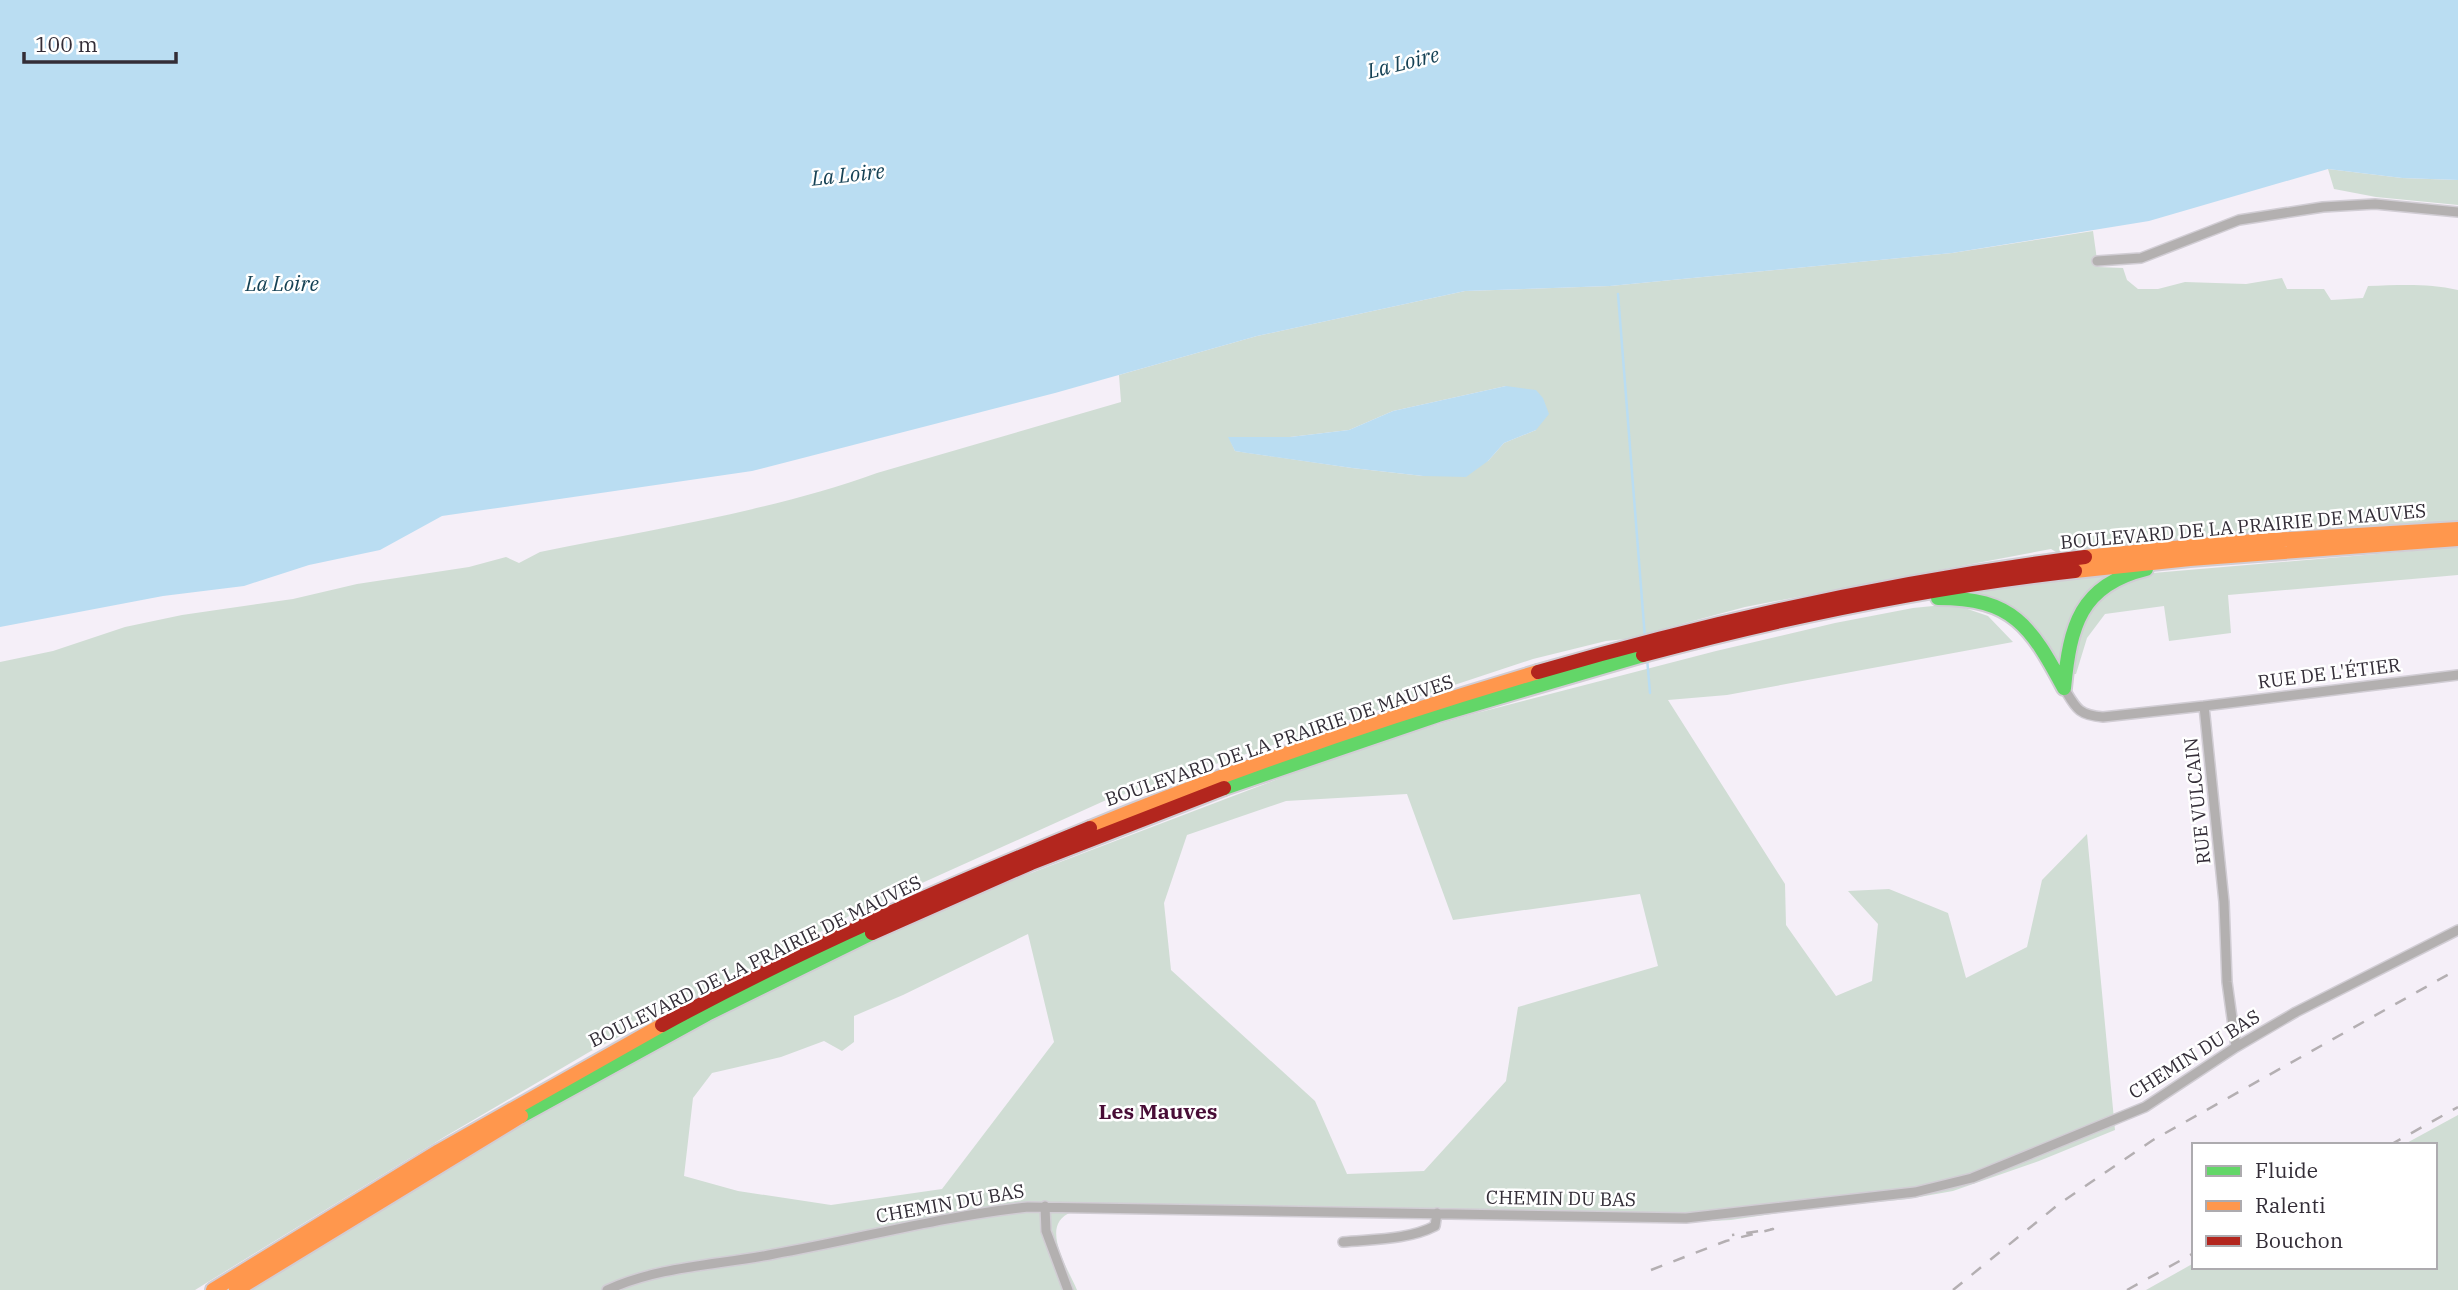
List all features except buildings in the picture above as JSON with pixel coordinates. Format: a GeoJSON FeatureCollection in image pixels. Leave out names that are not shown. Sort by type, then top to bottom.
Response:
{"type":"FeatureCollection","features":[{"type":"Feature","properties":{"kind":"main road","name":"BOULEVARD DE LA PRAIRIE DE MAUVES"},"geometry":{"type":"LineString","coordinates":[[213,1290],[423,1160],[564,1079],[767,973],[911,904],[1033,850],[1284,754],[1552,668],[1644,643],[1849,595],[2095,555],[2458,528]]}},
{"type":"Feature","properties":{"kind":"main road","name":"BOULEVARD DE LA PRAIRIE DE MAUVES"},"geometry":{"type":"LineString","coordinates":[[236,1290],[452,1156],[682,1028],[798,969],[1032,863],[1183,802],[1358,740],[1648,653],[1929,591],[2134,562],[2458,542]]}},
{"type":"Feature","properties":{"kind":"main road"},"geometry":{"type":"LineString","coordinates":[[2064,688],[2066,654],[2074,628],[2089,601],[2111,581],[2137,570],[2458,542]]}},
{"type":"Feature","properties":{"kind":"main road"},"geometry":{"type":"LineString","coordinates":[[1750,629],[1916,600],[1959,597],[1981,600],[2007,611],[2030,629],[2064,688]]}},
{"type":"Feature","properties":{"kind":"street"},"geometry":{"type":"LineString","coordinates":[[2097,261],[2141,258],[2239,220],[2323,207],[2375,204],[2458,212]]}},
{"type":"Feature","properties":{"kind":"street","name":"RUE DE L'ÉTIER"},"geometry":{"type":"LineString","coordinates":[[2204,706],[2458,675]]}},
{"type":"Feature","properties":{"kind":"street"},"geometry":{"type":"LineString","coordinates":[[2064,688],[2075,708],[2087,716],[2103,717],[2204,706]]}},
{"type":"Feature","properties":{"kind":"street","name":"RUE VULCAIN"},"geometry":{"type":"LineString","coordinates":[[2204,706],[2224,902],[2227,982],[2236,1047]]}},
{"type":"Feature","properties":{"kind":"street","name":"CHEMIN DU BAS"},"geometry":{"type":"LineString","coordinates":[[607,1290],[656,1274],[774,1255],[989,1212],[1045,1206],[1686,1218],[1944,1186],[1972,1178],[2145,1107],[2236,1047],[2361,977],[2458,930]]}},
{"type":"Feature","properties":{"kind":"street"},"geometry":{"type":"LineString","coordinates":[[1045,1206],[1046,1231],[1068,1290]]}},
{"type":"Feature","properties":{"kind":"street"},"geometry":{"type":"LineString","coordinates":[[1343,1242],[1421,1231],[1435,1226],[1437,1213]]}},
{"type":"Feature","properties":{"kind":"shaded area"},"geometry":{"type":"Polygon","coordinates":[[[2328,169],[2402,178],[2458,180],[2458,205],[2376,197],[2334,189],[2328,169]]]}},
{"type":"Feature","properties":{"kind":"shaded area"},"geometry":{"type":"Polygon","coordinates":[[[2093,231],[2098,267],[2123,268],[2127,280],[2138,289],[2158,289],[2185,282],[2246,284],[2282,278],[2287,289],[2324,289],[2331,300],[2363,298],[2368,286],[2425,285],[2458,290],[2458,521],[2061,555],[2051,549],[1745,607],[1626,639],[1606,641],[1533,659],[1104,801],[851,915],[749,971],[591,1051],[446,1136],[195,1290],[0,1290],[0,662],[53,651],[125,627],[182,615],[293,599],[357,584],[469,567],[506,557],[519,563],[540,552],[795,499],[1121,402],[1119,375],[1257,336],[1465,291],[1610,286],[1952,253],[2093,231]],[[1506,386],[1393,411],[1349,430],[1290,437],[1229,437],[1235,451],[1423,476],[1488,461],[1504,443],[1536,430],[1506,386]]]}},
{"type":"Feature","properties":{"kind":"shaded area"},"geometry":{"type":"Polygon","coordinates":[[[2458,547],[2458,575],[2228,595],[2231,633],[2169,641],[2164,606],[2105,614],[2087,638],[2076,674],[2073,674],[2076,635],[2086,614],[2110,590],[2141,574],[2458,547]]]}},
{"type":"Feature","properties":{"kind":"shaded area"},"geometry":{"type":"Polygon","coordinates":[[[2111,573],[2114,575],[2089,593],[2062,671],[2044,640],[1975,594],[1976,591],[2111,573]]]}},
{"type":"Feature","properties":{"kind":"shaded area"},"geometry":{"type":"Polygon","coordinates":[[[1953,604],[1988,616],[2013,642],[1727,695],[1668,700],[1785,884],[1786,925],[1836,996],[1872,981],[1878,924],[1848,891],[1889,889],[1948,913],[1966,978],[2027,947],[2042,880],[2087,834],[2115,1130],[2039,1161],[1953,1191],[1908,1199],[1805,1209],[1731,1220],[1677,1223],[1072,1212],[1062,1218],[1057,1226],[1056,1236],[1062,1259],[1077,1290],[250,1290],[370,1211],[608,1075],[713,1018],[981,892],[1362,747],[1473,714],[1716,651],[1913,608],[1953,604]],[[1407,794],[1286,801],[1187,835],[1164,903],[1171,970],[1315,1101],[1347,1174],[1424,1171],[1506,1081],[1518,1007],[1658,966],[1640,894],[1453,920],[1407,794]],[[1028,934],[854,1016],[854,1042],[842,1051],[824,1041],[781,1057],[712,1073],[693,1098],[684,1176],[738,1191],[831,1205],[942,1189],[1054,1042],[1028,934]]]}},
{"type":"Feature","properties":{"kind":"shaded area"},"geometry":{"type":"Polygon","coordinates":[[[2458,1115],[2458,1290],[2146,1290],[2192,1264],[2192,1269],[2437,1269],[2437,1143],[2407,1143],[2458,1115]]]}},
{"type":"Feature","properties":{"kind":"water","name":"La Loire"},"geometry":{"type":"Polygon","coordinates":[[[0,0],[2458,0],[2458,180],[2402,178],[2328,169],[2149,221],[1952,253],[1610,286],[1465,291],[1257,336],[1055,393],[752,471],[442,516],[380,550],[309,565],[244,586],[163,596],[0,627],[0,0]]]}},
{"type":"Feature","properties":{"kind":"water"},"geometry":{"type":"Polygon","coordinates":[[[1506,386],[1536,390],[1543,398],[1549,414],[1536,430],[1504,443],[1488,461],[1466,477],[1423,476],[1235,451],[1228,437],[1290,437],[1349,430],[1393,411],[1506,386]]]}},
{"type":"Feature","properties":{"kind":"waterway"},"geometry":{"type":"LineString","coordinates":[[1618,294],[1645,638]]}},
{"type":"Feature","properties":{"kind":"waterway"},"geometry":{"type":"LineString","coordinates":[[1647,658],[1650,693]]}},
{"type":"Feature","properties":{"kind":"railway"},"geometry":{"type":"LineString","coordinates":[[1953,1290],[2059,1204],[2153,1140],[2458,969]]}},
{"type":"Feature","properties":{"kind":"railway"},"geometry":{"type":"LineString","coordinates":[[2394,1143],[2458,1107]]}},
{"type":"Feature","properties":{"kind":"railway"},"geometry":{"type":"LineString","coordinates":[[1651,1270],[1726,1241],[1773,1229],[1732,1235]]}},
{"type":"Feature","properties":{"kind":"railway"},"geometry":{"type":"LineString","coordinates":[[2127,1290],[2192,1254]]}},
{"type":"Feature","properties":{"kind":"traffic: fast"},"geometry":{"type":"LineString","coordinates":[[2064,688],[2070,646],[2082,611],[2106,586],[2124,576],[2146,569]]}},
{"type":"Feature","properties":{"kind":"traffic: fast"},"geometry":{"type":"LineString","coordinates":[[1938,598],[1985,603],[2017,620],[2041,648],[2064,688]]}},
{"type":"Feature","properties":{"kind":"traffic: fast"},"geometry":{"type":"LineString","coordinates":[[1224,788],[1438,715],[1643,655]]}},
{"type":"Feature","properties":{"kind":"traffic: fast"},"geometry":{"type":"LineString","coordinates":[[521,1116],[707,1014],[872,933]]}},
{"type":"Feature","properties":{"kind":"traffic: slow"},"geometry":{"type":"LineString","coordinates":[[2085,557],[2223,543],[2458,529]]}},
{"type":"Feature","properties":{"kind":"traffic: slow"},"geometry":{"type":"LineString","coordinates":[[2075,571],[2190,559],[2458,539]]}},
{"type":"Feature","properties":{"kind":"traffic: slow"},"geometry":{"type":"LineString","coordinates":[[1090,828],[1312,744],[1538,672]]}},
{"type":"Feature","properties":{"kind":"traffic: slow"},"geometry":{"type":"LineString","coordinates":[[213,1290],[439,1151],[662,1025]]}},
{"type":"Feature","properties":{"kind":"traffic: slow"},"geometry":{"type":"LineString","coordinates":[[236,1290],[521,1116]]}},
{"type":"Feature","properties":{"kind":"traffic: jam"},"geometry":{"type":"LineString","coordinates":[[1538,672],[1673,635],[1809,604],[1946,577],[2085,557]]}},
{"type":"Feature","properties":{"kind":"traffic: jam"},"geometry":{"type":"LineString","coordinates":[[1643,655],[1858,605],[2075,571]]}},
{"type":"Feature","properties":{"kind":"traffic: jam"},"geometry":{"type":"LineString","coordinates":[[872,933],[1031,863],[1224,788]]}},
{"type":"Feature","properties":{"kind":"traffic: jam"},"geometry":{"type":"LineString","coordinates":[[662,1025],[873,920],[1090,828]]}},
{"type":"Feature","properties":{"kind":"district","name":"Les Mauves"},"geometry":{"type":"Point","coordinates":[1158,1111]}}]}
